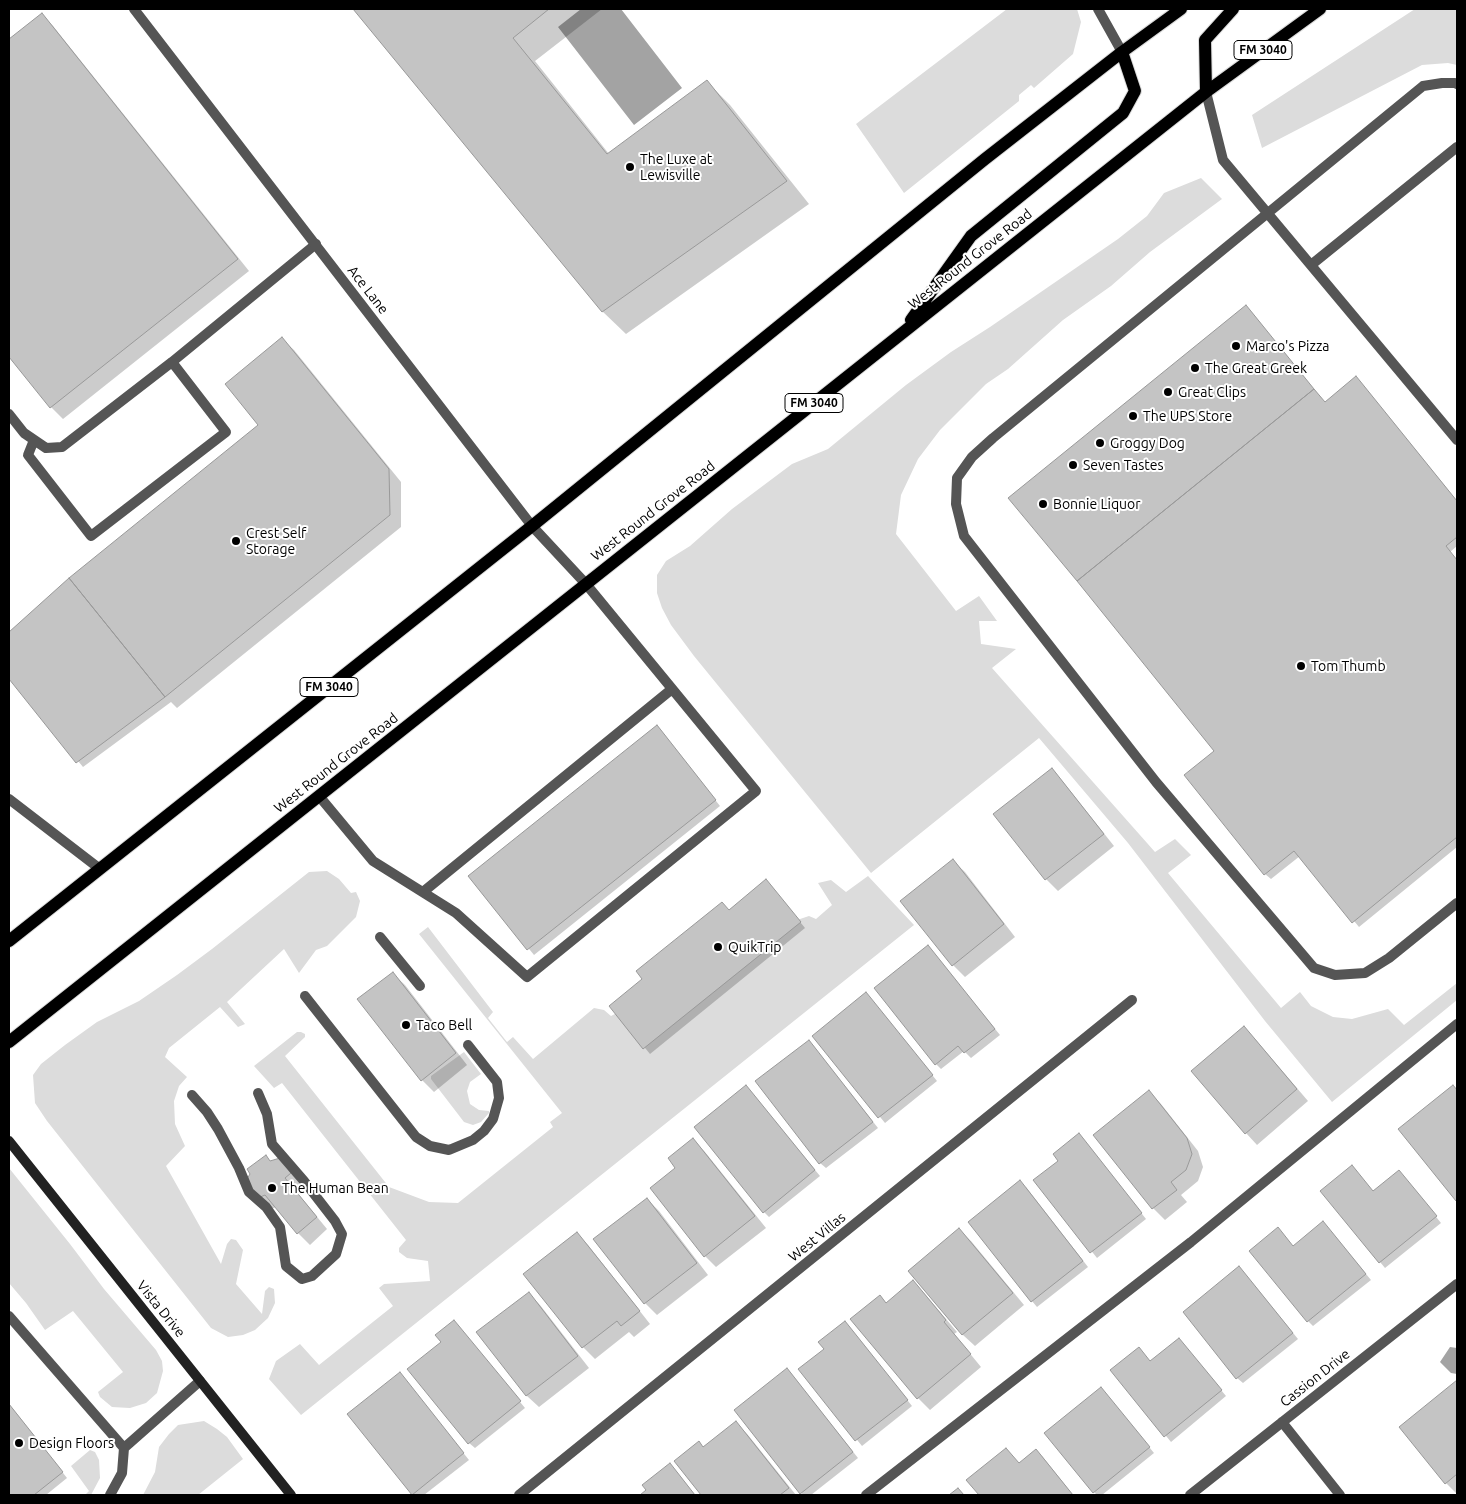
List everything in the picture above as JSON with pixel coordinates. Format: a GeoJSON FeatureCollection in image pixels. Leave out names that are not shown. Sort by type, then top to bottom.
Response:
{"type":"FeatureCollection","features":[{"type":"Feature","properties":{"kind":"main road","name":"FM 3040"},"geometry":{"type":"LineString","coordinates":[[9,941],[532,526],[985,159],[1122,52],[1181,9]]}},
{"type":"Feature","properties":{"kind":"main road"},"geometry":{"type":"LineString","coordinates":[[1206,92],[1205,40],[1233,9]]}},
{"type":"Feature","properties":{"kind":"main road","name":"West Round Grove Road"},"geometry":{"type":"LineString","coordinates":[[9,1042],[1206,92],[1320,9]]}},
{"type":"Feature","properties":{"kind":"main road"},"geometry":{"type":"LineString","coordinates":[[903,332],[971,236],[1123,113],[1135,91],[1122,52]]}},
{"type":"Feature","properties":{"kind":"street","name":"Ace Lane"},"geometry":{"type":"LineString","coordinates":[[134,9],[532,526],[586,584],[756,792],[527,977],[456,913],[423,892]]}},
{"type":"Feature","properties":{"kind":"street"},"geometry":{"type":"LineString","coordinates":[[1098,9],[1122,52]]}},
{"type":"Feature","properties":{"kind":"street"},"geometry":{"type":"LineString","coordinates":[[1457,84],[1442,83],[1423,86],[993,438],[972,457],[957,478],[956,504],[964,536],[1156,782],[1314,968],[1334,975],[1364,973],[1388,958],[1457,903]]}},
{"type":"Feature","properties":{"kind":"street"},"geometry":{"type":"LineString","coordinates":[[1206,92],[1223,160],[1457,440]]}},
{"type":"Feature","properties":{"kind":"street"},"geometry":{"type":"LineString","coordinates":[[1311,264],[1457,147]]}},
{"type":"Feature","properties":{"kind":"street"},"geometry":{"type":"LineString","coordinates":[[9,414],[24,433],[46,448],[62,447],[172,362],[316,244]]}},
{"type":"Feature","properties":{"kind":"street"},"geometry":{"type":"LineString","coordinates":[[34,440],[28,455],[91,536],[226,432],[172,362]]}},
{"type":"Feature","properties":{"kind":"street"},"geometry":{"type":"LineString","coordinates":[[319,796],[373,861],[423,892],[672,690]]}},
{"type":"Feature","properties":{"kind":"street"},"geometry":{"type":"LineString","coordinates":[[9,799],[100,869]]}},
{"type":"Feature","properties":{"kind":"street"},"geometry":{"type":"LineString","coordinates":[[380,937],[420,986]]}},
{"type":"Feature","properties":{"kind":"street"},"geometry":{"type":"LineString","coordinates":[[306,996],[416,1137],[430,1146],[449,1150],[473,1140],[484,1131],[493,1119],[499,1098],[496,1082],[468,1045]]}},
{"type":"Feature","properties":{"kind":"street","name":"West Villas"},"geometry":{"type":"LineString","coordinates":[[519,1495],[1132,1000]]}},
{"type":"Feature","properties":{"kind":"street"},"geometry":{"type":"LineString","coordinates":[[866,1495],[1191,1242],[1457,1024]]}},
{"type":"Feature","properties":{"kind":"street"},"geometry":{"type":"LineString","coordinates":[[192,1095],[207,1112],[218,1129],[249,1192],[266,1207],[280,1227],[286,1266],[302,1279],[312,1276],[336,1254],[342,1234],[335,1220],[304,1180],[272,1144],[268,1114],[258,1092]]}},
{"type":"Feature","properties":{"kind":"street","name":"Vista Drive"},"geometry":{"type":"LineString","coordinates":[[9,1141],[291,1495]]}},
{"type":"Feature","properties":{"kind":"street","name":"Cassion Drive"},"geometry":{"type":"LineString","coordinates":[[1190,1495],[1457,1284]]}},
{"type":"Feature","properties":{"kind":"street"},"geometry":{"type":"LineString","coordinates":[[9,1316],[124,1448]]}},
{"type":"Feature","properties":{"kind":"street"},"geometry":{"type":"LineString","coordinates":[[110,1495],[122,1473],[124,1448],[200,1381]]}},
{"type":"Feature","properties":{"kind":"street"},"geometry":{"type":"LineString","coordinates":[[1282,1422],[1340,1495]]}},
{"type":"Feature","properties":{"kind":"shaded area"},"geometry":{"type":"Polygon","coordinates":[[[581,9],[621,9],[682,88],[634,125],[558,27],[581,9]]]}},
{"type":"Feature","properties":{"kind":"shaded area"},"geometry":{"type":"Polygon","coordinates":[[[1007,9],[1077,9],[1081,22],[1073,54],[1034,88],[1031,85],[1019,95],[1019,101],[904,193],[856,124],[1007,9]]]}},
{"type":"Feature","properties":{"kind":"shaded area"},"geometry":{"type":"Polygon","coordinates":[[[1415,9],[1457,9],[1457,65],[1448,63],[1422,65],[1262,148],[1252,115],[1415,9]]]}},
{"type":"Feature","properties":{"kind":"shaded area"},"geometry":{"type":"Polygon","coordinates":[[[1201,178],[1222,199],[1150,252],[1111,286],[1063,320],[1008,369],[986,384],[940,430],[918,459],[901,495],[896,534],[956,611],[979,596],[997,621],[979,621],[981,644],[1016,649],[992,668],[1155,852],[1175,839],[1191,855],[1168,873],[1281,1008],[1300,992],[1311,1006],[1333,1017],[1352,1019],[1388,1009],[1404,1025],[1457,983],[1457,1000],[1332,1102],[1265,1021],[1128,843],[1039,738],[871,873],[694,656],[671,625],[657,593],[657,575],[666,561],[690,546],[732,509],[792,464],[828,449],[906,385],[951,352],[1118,239],[1147,216],[1164,193],[1201,178]]]}},
{"type":"Feature","properties":{"kind":"shaded area"},"geometry":{"type":"Polygon","coordinates":[[[327,871],[339,879],[351,893],[356,892],[360,901],[356,917],[327,946],[316,950],[299,973],[284,949],[227,1002],[245,1024],[238,1027],[220,1007],[169,1048],[165,1057],[187,1077],[179,1086],[174,1101],[175,1124],[185,1146],[166,1166],[221,1264],[227,1244],[231,1239],[236,1240],[243,1250],[236,1284],[262,1314],[265,1291],[269,1287],[274,1289],[275,1303],[268,1318],[255,1330],[243,1335],[228,1337],[211,1328],[47,1121],[35,1103],[33,1075],[41,1064],[65,1045],[97,1022],[139,1001],[177,975],[309,872],[327,871]]]}},
{"type":"Feature","properties":{"kind":"shaded area"},"geometry":{"type":"Polygon","coordinates":[[[868,876],[914,925],[301,1415],[269,1379],[276,1361],[300,1344],[319,1365],[393,1306],[379,1288],[384,1284],[430,1281],[428,1261],[407,1258],[399,1252],[399,1248],[406,1240],[282,1083],[274,1088],[254,1066],[297,1032],[305,1034],[305,1037],[285,1056],[389,1187],[429,1202],[458,1203],[553,1127],[550,1122],[562,1113],[419,934],[428,927],[493,1012],[488,1018],[507,1042],[513,1037],[533,1059],[594,1008],[604,1010],[611,1016],[791,922],[809,916],[816,919],[832,905],[818,883],[831,880],[846,892],[868,876]]]}},
{"type":"Feature","properties":{"kind":"shaded area"},"geometry":{"type":"Polygon","coordinates":[[[464,1052],[481,1074],[470,1082],[467,1091],[470,1104],[479,1110],[489,1111],[481,1122],[473,1125],[464,1122],[431,1079],[431,1076],[464,1052]]]}},
{"type":"Feature","properties":{"kind":"shaded area"},"geometry":{"type":"Polygon","coordinates":[[[9,1168],[104,1289],[156,1350],[162,1361],[163,1371],[157,1393],[146,1403],[130,1408],[112,1407],[100,1397],[98,1392],[123,1372],[73,1311],[45,1330],[9,1283],[9,1168]]]}},
{"type":"Feature","properties":{"kind":"shaded area"},"geometry":{"type":"Polygon","coordinates":[[[1450,1347],[1457,1348],[1457,1374],[1451,1373],[1440,1362],[1450,1347]]]}},
{"type":"Feature","properties":{"kind":"shaded area"},"geometry":{"type":"Polygon","coordinates":[[[204,1421],[227,1437],[243,1459],[198,1495],[143,1495],[155,1472],[159,1447],[169,1434],[178,1425],[204,1421]]]}},
{"type":"Feature","properties":{"kind":"shaded area"},"geometry":{"type":"Polygon","coordinates":[[[90,1450],[95,1452],[99,1460],[100,1478],[91,1495],[85,1495],[89,1491],[71,1466],[90,1450]]]}},
{"type":"Feature","properties":{"kind":"building","name":"The Luxe at Lewisville"},"geometry":{"type":"Polygon","coordinates":[[[353,9],[549,9],[513,38],[607,154],[707,80],[787,181],[602,312],[353,9]]]}},
{"type":"Feature","properties":{"kind":"building"},"geometry":{"type":"Polygon","coordinates":[[[42,13],[238,259],[50,408],[9,357],[9,39],[42,13]]]}},
{"type":"Feature","properties":{"kind":"building"},"geometry":{"type":"Polygon","coordinates":[[[1246,305],[1314,389],[1077,581],[1008,498],[1246,305]]]}},
{"type":"Feature","properties":{"kind":"building","name":"Crest Self Storage"},"geometry":{"type":"Polygon","coordinates":[[[282,337],[389,469],[390,515],[165,697],[69,578],[258,425],[225,384],[282,337]]]}},
{"type":"Feature","properties":{"kind":"building","name":"Tom Thumb"},"geometry":{"type":"Polygon","coordinates":[[[1356,376],[1457,501],[1457,537],[1446,546],[1457,560],[1457,837],[1352,923],[1294,851],[1264,875],[1184,775],[1214,751],[1077,581],[1314,389],[1325,402],[1356,376]]]}},
{"type":"Feature","properties":{"kind":"building"},"geometry":{"type":"Polygon","coordinates":[[[69,578],[165,697],[76,763],[9,679],[9,632],[69,578]]]}},
{"type":"Feature","properties":{"kind":"building"},"geometry":{"type":"Polygon","coordinates":[[[657,725],[716,800],[527,950],[468,876],[657,725]]]}},
{"type":"Feature","properties":{"kind":"building"},"geometry":{"type":"Polygon","coordinates":[[[1052,768],[1104,834],[1045,880],[993,814],[1052,768]]]}},
{"type":"Feature","properties":{"kind":"building"},"geometry":{"type":"Polygon","coordinates":[[[953,859],[1004,924],[952,966],[900,901],[953,859]]]}},
{"type":"Feature","properties":{"kind":"building","name":"QuikTrip"},"geometry":{"type":"Polygon","coordinates":[[[766,879],[801,922],[643,1049],[609,1006],[642,979],[636,971],[722,902],[729,910],[766,879]]]}},
{"type":"Feature","properties":{"kind":"building"},"geometry":{"type":"Polygon","coordinates":[[[928,945],[995,1029],[964,1053],[958,1046],[935,1065],[874,988],[928,945]]]}},
{"type":"Feature","properties":{"kind":"building","name":"Taco Bell"},"geometry":{"type":"Polygon","coordinates":[[[393,972],[456,1053],[421,1081],[357,999],[393,972]]]}},
{"type":"Feature","properties":{"kind":"building"},"geometry":{"type":"Polygon","coordinates":[[[866,992],[933,1075],[878,1118],[812,1036],[866,992]]]}},
{"type":"Feature","properties":{"kind":"building"},"geometry":{"type":"Polygon","coordinates":[[[1244,1026],[1297,1089],[1245,1134],[1191,1071],[1244,1026]]]}},
{"type":"Feature","properties":{"kind":"building"},"geometry":{"type":"Polygon","coordinates":[[[809,1040],[873,1122],[819,1164],[755,1081],[809,1040]]]}},
{"type":"Feature","properties":{"kind":"building"},"geometry":{"type":"Polygon","coordinates":[[[746,1085],[815,1170],[763,1213],[694,1127],[746,1085]]]}},
{"type":"Feature","properties":{"kind":"building"},"geometry":{"type":"Polygon","coordinates":[[[1453,1085],[1457,1090],[1457,1201],[1398,1129],[1453,1085]]]}},
{"type":"Feature","properties":{"kind":"building"},"geometry":{"type":"Polygon","coordinates":[[[1149,1090],[1187,1138],[1192,1154],[1186,1170],[1171,1182],[1177,1190],[1152,1209],[1093,1135],[1149,1090]]]}},
{"type":"Feature","properties":{"kind":"building"},"geometry":{"type":"Polygon","coordinates":[[[1079,1133],[1142,1213],[1090,1253],[1033,1180],[1058,1161],[1053,1154],[1079,1133]]]}},
{"type":"Feature","properties":{"kind":"building"},"geometry":{"type":"Polygon","coordinates":[[[693,1138],[755,1216],[704,1257],[650,1188],[675,1168],[668,1158],[693,1138]]]}},
{"type":"Feature","properties":{"kind":"building","name":"The Human Bean"},"geometry":{"type":"Polygon","coordinates":[[[266,1155],[270,1161],[280,1158],[291,1173],[285,1178],[317,1217],[297,1234],[265,1195],[258,1198],[245,1182],[250,1174],[247,1169],[266,1155]]]}},
{"type":"Feature","properties":{"kind":"building"},"geometry":{"type":"Polygon","coordinates":[[[1352,1165],[1373,1191],[1399,1170],[1437,1216],[1379,1263],[1320,1191],[1352,1165]]]}},
{"type":"Feature","properties":{"kind":"building"},"geometry":{"type":"Polygon","coordinates":[[[1020,1180],[1083,1261],[1031,1302],[968,1222],[1020,1180]]]}},
{"type":"Feature","properties":{"kind":"building"},"geometry":{"type":"Polygon","coordinates":[[[647,1198],[697,1263],[644,1304],[593,1239],[647,1198]]]}},
{"type":"Feature","properties":{"kind":"building"},"geometry":{"type":"Polygon","coordinates":[[[1323,1221],[1366,1274],[1307,1322],[1249,1251],[1278,1227],[1293,1246],[1323,1221]]]}},
{"type":"Feature","properties":{"kind":"building"},"geometry":{"type":"Polygon","coordinates":[[[959,1228],[1013,1293],[962,1335],[908,1271],[959,1228]]]}},
{"type":"Feature","properties":{"kind":"building"},"geometry":{"type":"Polygon","coordinates":[[[577,1232],[640,1311],[621,1326],[617,1321],[582,1348],[523,1274],[577,1232]]]}},
{"type":"Feature","properties":{"kind":"building"},"geometry":{"type":"Polygon","coordinates":[[[1239,1266],[1293,1333],[1236,1379],[1183,1312],[1239,1266]]]}},
{"type":"Feature","properties":{"kind":"building"},"geometry":{"type":"Polygon","coordinates":[[[913,1280],[946,1320],[944,1322],[971,1354],[917,1399],[850,1319],[880,1295],[886,1303],[913,1280]]]}},
{"type":"Feature","properties":{"kind":"building"},"geometry":{"type":"Polygon","coordinates":[[[529,1292],[578,1356],[526,1396],[476,1332],[529,1292]]]}},
{"type":"Feature","properties":{"kind":"building"},"geometry":{"type":"Polygon","coordinates":[[[454,1320],[521,1401],[468,1444],[407,1369],[441,1342],[435,1335],[454,1320]]]}},
{"type":"Feature","properties":{"kind":"building"},"geometry":{"type":"Polygon","coordinates":[[[845,1321],[908,1400],[855,1441],[798,1369],[824,1349],[818,1342],[845,1321]]]}},
{"type":"Feature","properties":{"kind":"building"},"geometry":{"type":"Polygon","coordinates":[[[1179,1338],[1222,1390],[1164,1437],[1110,1370],[1139,1347],[1150,1361],[1179,1338]]]}},
{"type":"Feature","properties":{"kind":"building"},"geometry":{"type":"Polygon","coordinates":[[[787,1368],[853,1452],[800,1494],[734,1410],[787,1368]]]}},
{"type":"Feature","properties":{"kind":"building"},"geometry":{"type":"Polygon","coordinates":[[[400,1372],[464,1453],[412,1495],[347,1414],[400,1372]]]}},
{"type":"Feature","properties":{"kind":"building"},"geometry":{"type":"Polygon","coordinates":[[[1457,1380],[1457,1474],[1445,1484],[1399,1427],[1457,1380]]]}},
{"type":"Feature","properties":{"kind":"building"},"geometry":{"type":"Polygon","coordinates":[[[1101,1387],[1150,1447],[1093,1493],[1044,1433],[1101,1387]]]}},
{"type":"Feature","properties":{"kind":"building"},"geometry":{"type":"Polygon","coordinates":[[[9,1404],[63,1472],[34,1495],[9,1495],[9,1404]]]}},
{"type":"Feature","properties":{"kind":"building"},"geometry":{"type":"Polygon","coordinates":[[[736,1421],[789,1488],[780,1495],[701,1495],[674,1461],[699,1441],[703,1447],[736,1421]]]}},
{"type":"Feature","properties":{"kind":"building"},"geometry":{"type":"Polygon","coordinates":[[[1006,1448],[1019,1463],[1036,1449],[1073,1495],[979,1495],[966,1480],[1006,1448]]]}},
{"type":"Feature","properties":{"kind":"building"},"geometry":{"type":"Polygon","coordinates":[[[670,1463],[695,1495],[640,1495],[646,1490],[642,1485],[670,1463]]]}},
{"type":"Feature","properties":{"kind":"building"},"geometry":{"type":"Polygon","coordinates":[[[958,1488],[964,1495],[949,1495],[958,1488]]]}},
{"type":"Feature","properties":{"kind":"place","name":"The Luxe at Lewisville"},"geometry":{"type":"Point","coordinates":[630,167]}},
{"type":"Feature","properties":{"kind":"place","name":"Marco's Pizza"},"geometry":{"type":"Point","coordinates":[1236,346]}},
{"type":"Feature","properties":{"kind":"place","name":"The Great Greek"},"geometry":{"type":"Point","coordinates":[1195,368]}},
{"type":"Feature","properties":{"kind":"place","name":"Great Clips"},"geometry":{"type":"Point","coordinates":[1168,392]}},
{"type":"Feature","properties":{"kind":"place","name":"The UPS Store"},"geometry":{"type":"Point","coordinates":[1133,416]}},
{"type":"Feature","properties":{"kind":"place","name":"Groggy Dog"},"geometry":{"type":"Point","coordinates":[1100,443]}},
{"type":"Feature","properties":{"kind":"place","name":"Seven Tastes"},"geometry":{"type":"Point","coordinates":[1073,465]}},
{"type":"Feature","properties":{"kind":"place","name":"Bonnie Liquor"},"geometry":{"type":"Point","coordinates":[1043,504]}},
{"type":"Feature","properties":{"kind":"place","name":"Crest Self Storage"},"geometry":{"type":"Point","coordinates":[236,541]}},
{"type":"Feature","properties":{"kind":"place","name":"Tom Thumb"},"geometry":{"type":"Point","coordinates":[1301,666]}},
{"type":"Feature","properties":{"kind":"place","name":"QuikTrip"},"geometry":{"type":"Point","coordinates":[718,947]}},
{"type":"Feature","properties":{"kind":"place","name":"Taco Bell"},"geometry":{"type":"Point","coordinates":[406,1025]}},
{"type":"Feature","properties":{"kind":"place","name":"The Human Bean"},"geometry":{"type":"Point","coordinates":[272,1188]}},
{"type":"Feature","properties":{"kind":"place","name":"Design Floors"},"geometry":{"type":"Point","coordinates":[19,1443]}}]}
